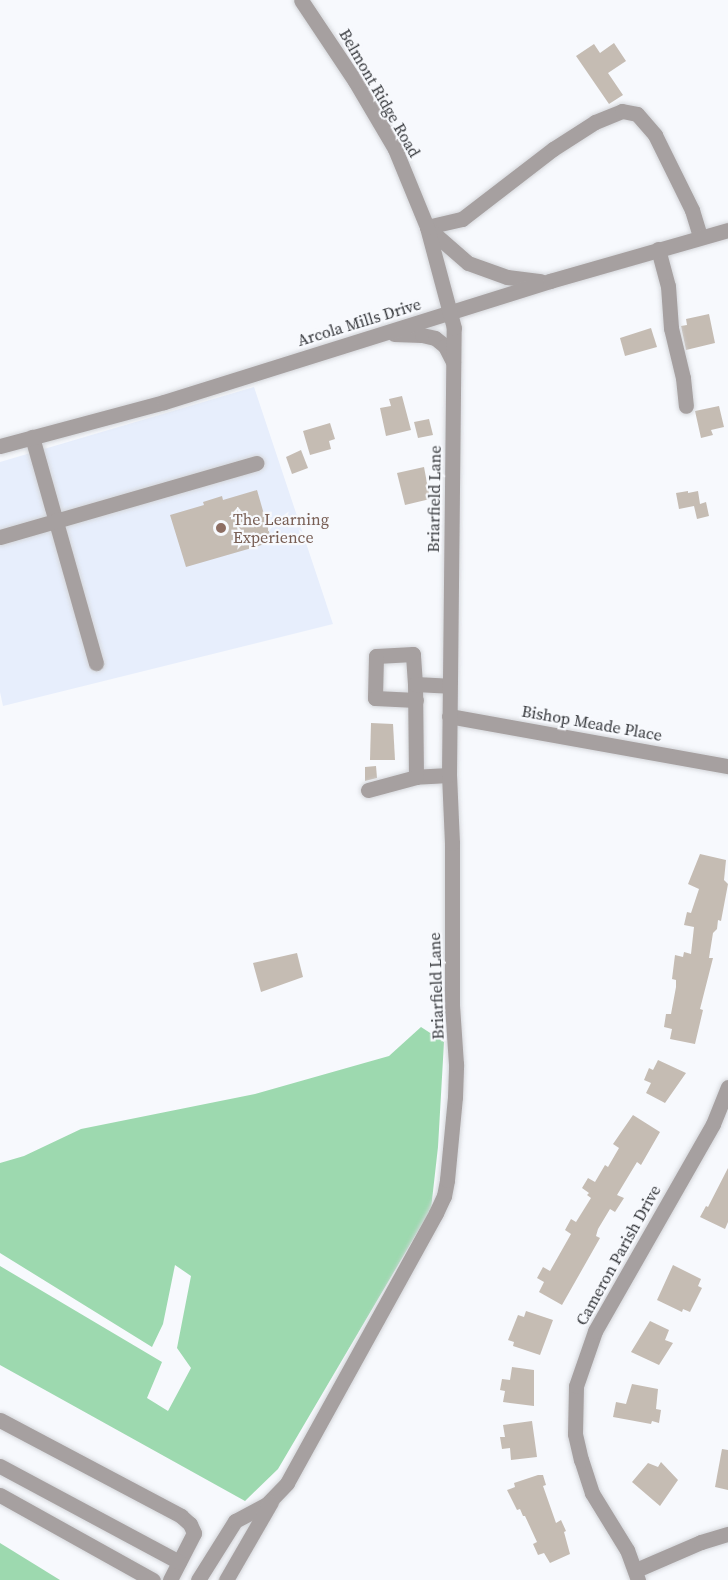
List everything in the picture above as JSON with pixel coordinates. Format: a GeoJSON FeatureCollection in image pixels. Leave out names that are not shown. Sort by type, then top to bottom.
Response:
{"type":"FeatureCollection","features":[{"type":"Feature","properties":{"kind":"street","name":"Belmont Ridge Road"},"geometry":{"type":"LineString","coordinates":[[301,0],[350,72],[389,140],[427,227],[451,312]]}},
{"type":"Feature","properties":{"kind":"street"},"geometry":{"type":"LineString","coordinates":[[427,227],[462,219],[553,149],[595,122],[622,111],[637,114],[655,135],[692,210],[700,237]]}},
{"type":"Feature","properties":{"kind":"street"},"geometry":{"type":"LineString","coordinates":[[427,227],[452,251],[488,271],[527,280],[550,281]]}},
{"type":"Feature","properties":{"kind":"street","name":"Arcola Mills Drive"},"geometry":{"type":"LineString","coordinates":[[0,446],[164,402],[550,281],[728,230]]}},
{"type":"Feature","properties":{"kind":"street"},"geometry":{"type":"LineString","coordinates":[[658,249],[668,286],[670,328],[683,378],[686,406]]}},
{"type":"Feature","properties":{"kind":"street","name":"Briarfield Lane"},"geometry":{"type":"LineString","coordinates":[[198,1580],[235,1521],[274,1497],[294,1470],[444,1196],[455,1097],[456,1064],[452,1006],[452,843],[448,775],[455,366],[451,312]]}},
{"type":"Feature","properties":{"kind":"street"},"geometry":{"type":"LineString","coordinates":[[382,334],[422,335],[435,338],[445,346],[455,366]]}},
{"type":"Feature","properties":{"kind":"street"},"geometry":{"type":"LineString","coordinates":[[32,437],[96,663]]}},
{"type":"Feature","properties":{"kind":"street"},"geometry":{"type":"LineString","coordinates":[[0,537],[257,463]]}},
{"type":"Feature","properties":{"kind":"street"},"geometry":{"type":"LineString","coordinates":[[416,700],[375,698],[376,656],[413,654],[416,700],[416,777]]}},
{"type":"Feature","properties":{"kind":"street"},"geometry":{"type":"LineString","coordinates":[[415,684],[449,686]]}},
{"type":"Feature","properties":{"kind":"street","name":"Bishop Meade Place"},"geometry":{"type":"LineString","coordinates":[[449,716],[728,766]]}},
{"type":"Feature","properties":{"kind":"street"},"geometry":{"type":"LineString","coordinates":[[368,790],[416,777],[448,775]]}},
{"type":"Feature","properties":{"kind":"street","name":"Cameron Parish Drive"},"geometry":{"type":"LineString","coordinates":[[637,1575],[592,1493],[581,1460],[576,1434],[576,1386],[595,1331],[713,1124],[728,1087]]}},
{"type":"Feature","properties":{"kind":"street"},"geometry":{"type":"LineString","coordinates":[[0,1420],[180,1516],[190,1524],[194,1533],[170,1580]]}},
{"type":"Feature","properties":{"kind":"street"},"geometry":{"type":"LineString","coordinates":[[0,1466],[179,1562]]}},
{"type":"Feature","properties":{"kind":"street"},"geometry":{"type":"LineString","coordinates":[[0,1495],[153,1580]]}},
{"type":"Feature","properties":{"kind":"street"},"geometry":{"type":"LineString","coordinates":[[226,1580],[274,1497]]}},
{"type":"Feature","properties":{"kind":"street"},"geometry":{"type":"LineString","coordinates":[[637,1575],[701,1542],[728,1534]]}},
{"type":"Feature","properties":{"kind":"shaded area"},"geometry":{"type":"Polygon","coordinates":[[[254,387],[333,624],[3,706],[0,692],[0,462],[254,387]]]}},
{"type":"Feature","properties":{"kind":"green space"},"geometry":{"type":"Polygon","coordinates":[[[421,1027],[444,1042],[438,1147],[431,1209],[278,1469],[245,1501],[0,1365],[0,1266],[162,1362],[147,1398],[168,1411],[191,1368],[177,1348],[191,1276],[175,1265],[163,1324],[152,1347],[0,1253],[0,1163],[24,1156],[81,1129],[255,1094],[389,1056],[421,1027]]]}},
{"type":"Feature","properties":{"kind":"green space"},"geometry":{"type":"Polygon","coordinates":[[[0,1543],[60,1580],[0,1580],[0,1543]]]}},
{"type":"Feature","properties":{"kind":"building"},"geometry":{"type":"Polygon","coordinates":[[[614,43],[626,61],[608,73],[623,95],[609,104],[576,56],[594,44],[600,53],[614,43]]]}},
{"type":"Feature","properties":{"kind":"building"},"geometry":{"type":"Polygon","coordinates":[[[709,314],[715,343],[686,350],[681,326],[687,325],[686,319],[709,314]]]}},
{"type":"Feature","properties":{"kind":"building"},"geometry":{"type":"Polygon","coordinates":[[[651,328],[657,347],[625,356],[620,338],[651,328]]]}},
{"type":"Feature","properties":{"kind":"building"},"geometry":{"type":"Polygon","coordinates":[[[402,396],[411,430],[386,436],[380,408],[391,406],[389,399],[402,396]]]}},
{"type":"Feature","properties":{"kind":"building"},"geometry":{"type":"Polygon","coordinates":[[[719,406],[724,427],[711,430],[713,435],[701,438],[695,411],[719,406]]]}},
{"type":"Feature","properties":{"kind":"building"},"geometry":{"type":"Polygon","coordinates":[[[429,419],[433,435],[418,438],[414,422],[429,419]]]}},
{"type":"Feature","properties":{"kind":"building"},"geometry":{"type":"Polygon","coordinates":[[[330,423],[335,439],[329,441],[331,449],[310,455],[303,431],[330,423]]]}},
{"type":"Feature","properties":{"kind":"building"},"geometry":{"type":"Polygon","coordinates":[[[301,450],[308,468],[292,474],[286,457],[301,450]]]}},
{"type":"Feature","properties":{"kind":"building"},"geometry":{"type":"Polygon","coordinates":[[[424,467],[430,499],[405,505],[397,473],[424,467]]]}},
{"type":"Feature","properties":{"kind":"building","name":"The Learning Experience"},"geometry":{"type":"Polygon","coordinates":[[[257,490],[272,542],[186,567],[170,515],[204,505],[203,502],[222,496],[223,500],[257,490]]]}},
{"type":"Feature","properties":{"kind":"building"},"geometry":{"type":"Polygon","coordinates":[[[688,491],[688,493],[698,491],[700,504],[706,502],[709,516],[697,519],[694,506],[679,509],[676,493],[688,491]]]}},
{"type":"Feature","properties":{"kind":"building"},"geometry":{"type":"Polygon","coordinates":[[[371,723],[393,724],[395,760],[370,760],[371,723]]]}},
{"type":"Feature","properties":{"kind":"building"},"geometry":{"type":"Polygon","coordinates":[[[376,766],[377,778],[365,781],[365,767],[376,766]]]}},
{"type":"Feature","properties":{"kind":"building"},"geometry":{"type":"Polygon","coordinates":[[[700,854],[726,860],[724,880],[728,884],[721,921],[718,920],[717,929],[713,933],[709,958],[713,958],[700,1009],[703,1010],[695,1044],[670,1039],[672,1029],[664,1027],[666,1014],[671,1014],[676,987],[676,980],[672,979],[675,955],[683,957],[684,952],[691,954],[694,927],[684,925],[687,912],[691,913],[699,889],[688,884],[700,854]]]}},
{"type":"Feature","properties":{"kind":"building"},"geometry":{"type":"Polygon","coordinates":[[[297,953],[303,977],[261,992],[253,963],[297,953]]]}},
{"type":"Feature","properties":{"kind":"building"},"geometry":{"type":"Polygon","coordinates":[[[658,1060],[686,1073],[665,1103],[646,1093],[651,1083],[644,1080],[649,1068],[653,1070],[658,1060]]]}},
{"type":"Feature","properties":{"kind":"building"},"geometry":{"type":"Polygon","coordinates":[[[633,1115],[660,1132],[641,1165],[637,1162],[617,1195],[624,1198],[615,1212],[610,1209],[598,1229],[596,1236],[600,1238],[562,1305],[539,1292],[544,1282],[537,1278],[543,1267],[550,1271],[571,1234],[565,1230],[571,1219],[576,1222],[591,1198],[587,1195],[589,1193],[582,1188],[588,1178],[595,1182],[605,1165],[608,1167],[619,1148],[613,1144],[633,1115]]]}},
{"type":"Feature","properties":{"kind":"building"},"geometry":{"type":"Polygon","coordinates":[[[728,1168],[728,1222],[725,1229],[700,1217],[706,1206],[708,1207],[728,1168]]]}},
{"type":"Feature","properties":{"kind":"building"},"geometry":{"type":"Polygon","coordinates":[[[673,1265],[701,1279],[698,1286],[702,1288],[690,1312],[683,1309],[682,1312],[657,1300],[673,1265]]]}},
{"type":"Feature","properties":{"kind":"building"},"geometry":{"type":"Polygon","coordinates":[[[526,1311],[553,1320],[540,1355],[513,1346],[514,1342],[508,1340],[518,1315],[524,1317],[526,1311]]]}},
{"type":"Feature","properties":{"kind":"building"},"geometry":{"type":"Polygon","coordinates":[[[650,1321],[669,1330],[665,1340],[673,1343],[659,1365],[631,1352],[650,1321]]]}},
{"type":"Feature","properties":{"kind":"building"},"geometry":{"type":"Polygon","coordinates":[[[512,1367],[534,1370],[534,1406],[503,1402],[505,1391],[500,1390],[502,1379],[510,1380],[512,1367]]]}},
{"type":"Feature","properties":{"kind":"building"},"geometry":{"type":"Polygon","coordinates":[[[632,1384],[658,1389],[656,1409],[661,1410],[659,1423],[652,1421],[651,1424],[613,1417],[616,1402],[626,1404],[632,1384]]]}},
{"type":"Feature","properties":{"kind":"building"},"geometry":{"type":"Polygon","coordinates":[[[532,1421],[537,1457],[511,1460],[510,1448],[502,1449],[500,1437],[505,1437],[503,1425],[532,1421]]]}},
{"type":"Feature","properties":{"kind":"building"},"geometry":{"type":"Polygon","coordinates":[[[722,1449],[728,1450],[728,1490],[715,1487],[722,1449]]]}},
{"type":"Feature","properties":{"kind":"building"},"geometry":{"type":"Polygon","coordinates":[[[661,1462],[678,1480],[660,1506],[632,1482],[648,1463],[658,1467],[661,1462]]]}},
{"type":"Feature","properties":{"kind":"building"},"geometry":{"type":"Polygon","coordinates":[[[543,1475],[546,1485],[543,1486],[556,1523],[561,1520],[566,1531],[564,1532],[570,1554],[550,1563],[544,1553],[538,1555],[533,1544],[537,1542],[525,1516],[520,1509],[517,1510],[507,1490],[515,1487],[514,1483],[543,1475]]]}},
{"type":"Feature","properties":{"kind":"place","name":"The Learning Experience"},"geometry":{"type":"Point","coordinates":[221,528]}}]}
